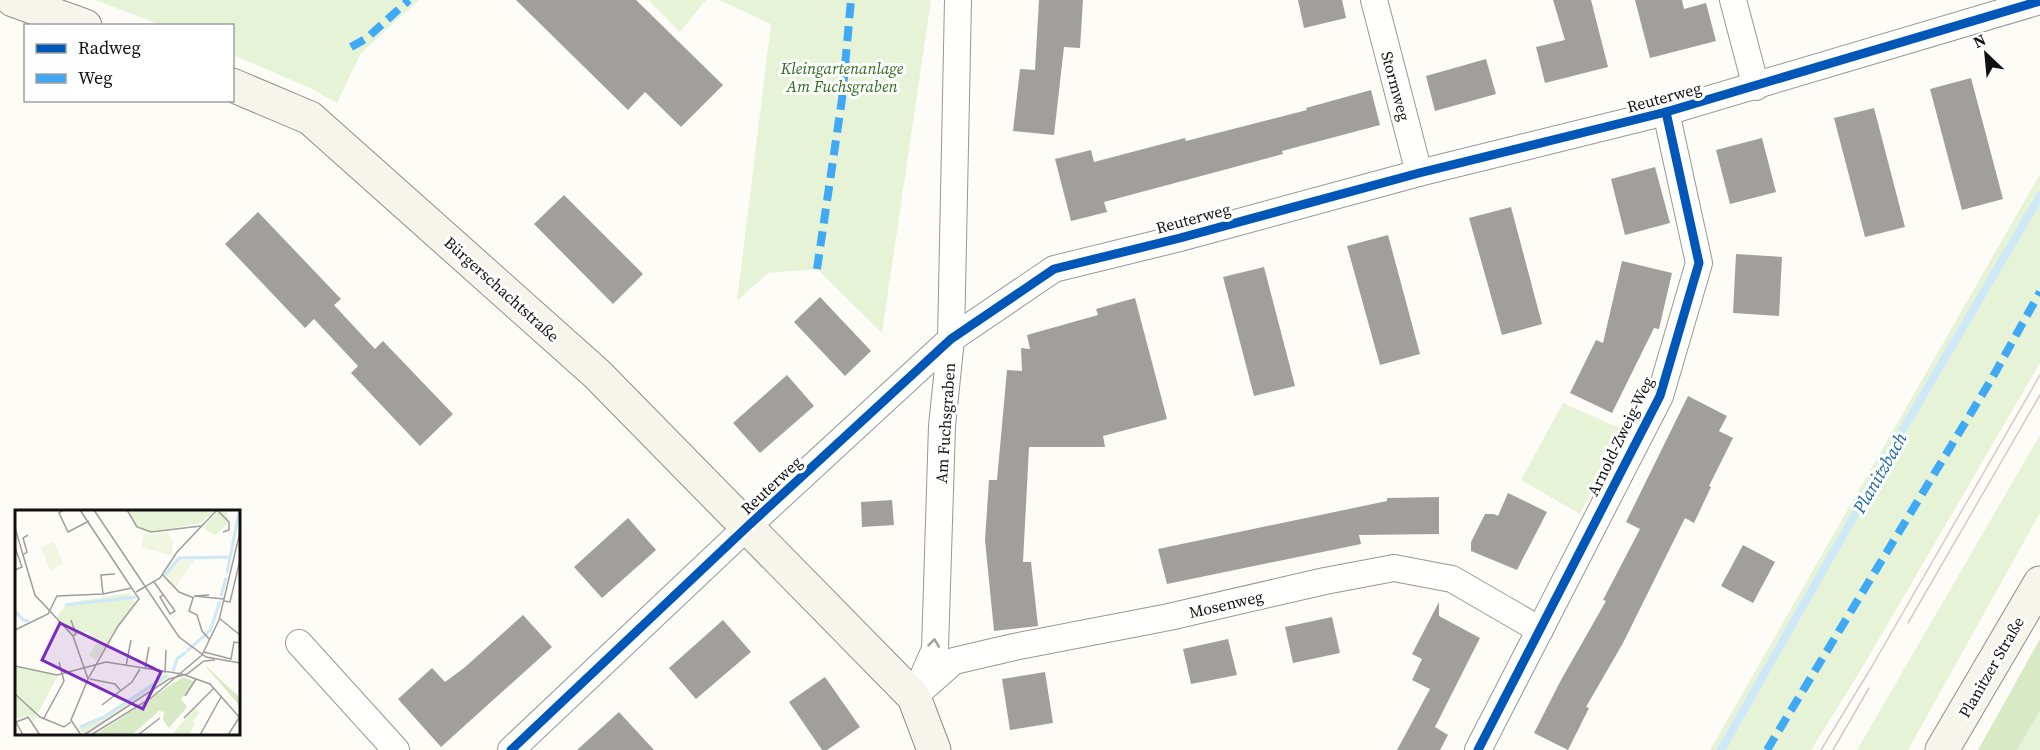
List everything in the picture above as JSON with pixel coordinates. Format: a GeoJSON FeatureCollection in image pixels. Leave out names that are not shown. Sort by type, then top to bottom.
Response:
{"type":"FeatureCollection","features":[{"type":"Feature","properties":{"kind":"main road"},"geometry":{"type":"LineString","coordinates":[[13,0],[79,24]]}},
{"type":"Feature","properties":{"kind":"main road","name":"Bürgerschachtstraße"},"geometry":{"type":"LineString","coordinates":[[234,87],[310,118],[597,374],[748,526]]}},
{"type":"Feature","properties":{"kind":"main road"},"geometry":{"type":"LineString","coordinates":[[748,526],[914,697],[934,750]]}},
{"type":"Feature","properties":{"kind":"main road","name":"Planitzer Straße"},"geometry":{"type":"LineString","coordinates":[[1942,750],[2040,583]]}},
{"type":"Feature","properties":{"kind":"street","name":"Am Fuchsgraben"},"geometry":{"type":"LineString","coordinates":[[914,697],[934,649],[942,426],[951,339],[958,0]]}},
{"type":"Feature","properties":{"kind":"street","name":"Stormweg"},"geometry":{"type":"LineString","coordinates":[[1374,0],[1419,173]]}},
{"type":"Feature","properties":{"kind":"street"},"geometry":{"type":"LineString","coordinates":[[1733,0],[1756,87]]}},
{"type":"Feature","properties":{"kind":"street","name":"Reuterweg"},"geometry":{"type":"LineString","coordinates":[[511,750],[748,526],[951,339],[1054,269],[1180,238],[1419,173],[1666,112],[2040,1]]}},
{"type":"Feature","properties":{"kind":"street","name":"Arnold-Zweig-Weg"},"geometry":{"type":"LineString","coordinates":[[1478,750],[1660,396],[1699,263],[1666,112]]}},
{"type":"Feature","properties":{"kind":"street","name":"Mosenweg"},"geometry":{"type":"LineString","coordinates":[[914,697],[954,661],[1394,568],[1452,579],[1540,630]]}},
{"type":"Feature","properties":{"kind":"street"},"geometry":{"type":"LineString","coordinates":[[299,643],[396,750]]}},
{"type":"Feature","properties":{"kind":"green space"},"geometry":{"type":"Polygon","coordinates":[[[95,0],[419,0],[361,53],[337,103],[308,87],[234,55],[234,24],[158,24],[95,0]]]}},
{"type":"Feature","properties":{"kind":"green space"},"geometry":{"type":"Polygon","coordinates":[[[648,0],[706,0],[680,32],[648,0]]]}},
{"type":"Feature","properties":{"kind":"green space","name":"Kleingartenanlage Am Fuchsgraben"},"geometry":{"type":"Polygon","coordinates":[[[719,0],[931,0],[882,333],[817,269],[768,273],[737,301],[771,24],[719,0]]]}},
{"type":"Feature","properties":{"kind":"green space"},"geometry":{"type":"Polygon","coordinates":[[[2040,174],[2040,363],[1862,668],[1811,750],[1710,750],[2040,174]]]}},
{"type":"Feature","properties":{"kind":"green space"},"geometry":{"type":"Polygon","coordinates":[[[1563,403],[1622,429],[1580,514],[1521,480],[1563,403]]]}},
{"type":"Feature","properties":{"kind":"green space"},"geometry":{"type":"Polygon","coordinates":[[[2040,435],[2040,513],[1908,750],[1857,750],[2040,435]]]}},
{"type":"Feature","properties":{"kind":"green space"},"geometry":{"type":"Polygon","coordinates":[[[2040,639],[2040,711],[2017,750],[1978,750],[2040,639]]]}},
{"type":"Feature","properties":{"kind":"green space"},"geometry":{"type":"Polygon","coordinates":[[[2040,711],[2040,750],[2017,750],[2040,711]]]}},
{"type":"Feature","properties":{"kind":"building"},"geometry":{"type":"Polygon","coordinates":[[[516,0],[636,0],[723,85],[681,127],[645,92],[628,110],[516,0]]]}},
{"type":"Feature","properties":{"kind":"building"},"geometry":{"type":"Polygon","coordinates":[[[1039,0],[1083,0],[1080,48],[1064,47],[1054,135],[1013,131],[1020,69],[1035,70],[1039,0]]]}},
{"type":"Feature","properties":{"kind":"building"},"geometry":{"type":"Polygon","coordinates":[[[1298,0],[1342,0],[1346,18],[1304,28],[1298,0]]]}},
{"type":"Feature","properties":{"kind":"building"},"geometry":{"type":"Polygon","coordinates":[[[1553,0],[1591,0],[1608,67],[1545,83],[1536,47],[1565,40],[1553,0]]]}},
{"type":"Feature","properties":{"kind":"building"},"geometry":{"type":"Polygon","coordinates":[[[1635,0],[1682,0],[1684,9],[1706,3],[1716,41],[1650,58],[1635,0]]]}},
{"type":"Feature","properties":{"kind":"building"},"geometry":{"type":"Polygon","coordinates":[[[1486,59],[1496,94],[1435,111],[1426,76],[1486,59]]]}},
{"type":"Feature","properties":{"kind":"building"},"geometry":{"type":"Polygon","coordinates":[[[1971,78],[2003,199],[1962,210],[1930,89],[1971,78]]]}},
{"type":"Feature","properties":{"kind":"building"},"geometry":{"type":"Polygon","coordinates":[[[1371,90],[1380,125],[1282,151],[1283,154],[1104,202],[1107,212],[1071,221],[1055,159],[1091,150],[1094,162],[1307,110],[1306,108],[1371,90]]]}},
{"type":"Feature","properties":{"kind":"building"},"geometry":{"type":"Polygon","coordinates":[[[1874,108],[1905,227],[1865,237],[1834,118],[1874,108]]]}},
{"type":"Feature","properties":{"kind":"building"},"geometry":{"type":"Polygon","coordinates":[[[1762,138],[1776,192],[1730,204],[1716,150],[1762,138]]]}},
{"type":"Feature","properties":{"kind":"building"},"geometry":{"type":"Polygon","coordinates":[[[1655,167],[1670,223],[1625,235],[1611,179],[1655,167]]]}},
{"type":"Feature","properties":{"kind":"building"},"geometry":{"type":"Polygon","coordinates":[[[564,195],[643,274],[613,304],[534,224],[564,195]]]}},
{"type":"Feature","properties":{"kind":"building"},"geometry":{"type":"Polygon","coordinates":[[[1511,207],[1542,324],[1502,335],[1469,218],[1511,207]]]}},
{"type":"Feature","properties":{"kind":"building"},"geometry":{"type":"Polygon","coordinates":[[[258,212],[341,299],[334,305],[375,349],[383,341],[453,414],[420,446],[351,373],[358,366],[314,319],[305,328],[225,244],[258,212]]]}},
{"type":"Feature","properties":{"kind":"building"},"geometry":{"type":"Polygon","coordinates":[[[1388,235],[1420,354],[1380,365],[1347,246],[1388,235]]]}},
{"type":"Feature","properties":{"kind":"building"},"geometry":{"type":"Polygon","coordinates":[[[1736,254],[1782,257],[1779,316],[1733,313],[1736,254]]]}},
{"type":"Feature","properties":{"kind":"building"},"geometry":{"type":"Polygon","coordinates":[[[1622,261],[1672,273],[1659,329],[1654,328],[1612,413],[1570,393],[1596,340],[1603,343],[1622,261]]]}},
{"type":"Feature","properties":{"kind":"building"},"geometry":{"type":"Polygon","coordinates":[[[1264,267],[1295,386],[1254,396],[1223,277],[1264,267]]]}},
{"type":"Feature","properties":{"kind":"building"},"geometry":{"type":"Polygon","coordinates":[[[820,297],[871,351],[845,376],[794,322],[820,297]]]}},
{"type":"Feature","properties":{"kind":"building"},"geometry":{"type":"Polygon","coordinates":[[[1135,298],[1167,419],[1103,436],[1105,447],[1029,447],[1023,562],[1031,562],[1038,626],[994,631],[985,540],[989,480],[997,480],[1007,370],[1022,371],[1021,348],[1030,349],[1027,335],[1098,315],[1096,309],[1135,298]]]}},
{"type":"Feature","properties":{"kind":"building"},"geometry":{"type":"Polygon","coordinates":[[[787,375],[814,406],[760,453],[733,423],[787,375]]]}},
{"type":"Feature","properties":{"kind":"building"},"geometry":{"type":"Polygon","coordinates":[[[1688,396],[1727,416],[1719,431],[1733,438],[1694,523],[1685,518],[1623,643],[1586,707],[1589,708],[1568,750],[1534,733],[1606,601],[1603,600],[1640,529],[1626,522],[1688,396]]]}},
{"type":"Feature","properties":{"kind":"building"},"geometry":{"type":"Polygon","coordinates":[[[1508,493],[1547,512],[1517,570],[1471,551],[1471,542],[1485,514],[1498,516],[1508,493]]]}},
{"type":"Feature","properties":{"kind":"building"},"geometry":{"type":"Polygon","coordinates":[[[1439,497],[1439,534],[1359,535],[1361,544],[1167,584],[1158,549],[1387,501],[1387,498],[1439,497]]]}},
{"type":"Feature","properties":{"kind":"building"},"geometry":{"type":"Polygon","coordinates":[[[892,500],[894,525],[862,527],[861,502],[892,500]]]}},
{"type":"Feature","properties":{"kind":"building"},"geometry":{"type":"Polygon","coordinates":[[[628,518],[656,550],[602,598],[574,567],[628,518]]]}},
{"type":"Feature","properties":{"kind":"building"},"geometry":{"type":"Polygon","coordinates":[[[1743,545],[1775,562],[1753,603],[1721,586],[1743,545]]]}},
{"type":"Feature","properties":{"kind":"building"},"geometry":{"type":"Polygon","coordinates":[[[1439,602],[1439,616],[1480,638],[1435,727],[1448,735],[1440,750],[1397,750],[1430,689],[1412,680],[1422,659],[1412,654],[1439,602]]]}},
{"type":"Feature","properties":{"kind":"building"},"geometry":{"type":"Polygon","coordinates":[[[523,615],[552,647],[441,747],[398,699],[432,668],[445,682],[523,615]]]}},
{"type":"Feature","properties":{"kind":"building"},"geometry":{"type":"Polygon","coordinates":[[[1332,617],[1340,653],[1293,663],[1285,627],[1332,617]]]}},
{"type":"Feature","properties":{"kind":"building"},"geometry":{"type":"Polygon","coordinates":[[[723,620],[751,652],[696,699],[669,668],[723,620]]]}},
{"type":"Feature","properties":{"kind":"building"},"geometry":{"type":"Polygon","coordinates":[[[1228,639],[1237,675],[1191,684],[1183,649],[1228,639]]]}},
{"type":"Feature","properties":{"kind":"building"},"geometry":{"type":"Polygon","coordinates":[[[1045,672],[1053,723],[1010,730],[1002,679],[1045,672]]]}},
{"type":"Feature","properties":{"kind":"building"},"geometry":{"type":"Polygon","coordinates":[[[825,677],[860,727],[827,750],[822,750],[789,702],[825,677]]]}},
{"type":"Feature","properties":{"kind":"building"},"geometry":{"type":"Polygon","coordinates":[[[619,712],[654,750],[577,750],[619,712]]]}},
{"type":"Feature","properties":{"kind":"waterway","name":"Planitzbach"},"geometry":{"type":"LineString","coordinates":[[1721,750],[1905,426],[2040,196]]}},
{"type":"Feature","properties":{"kind":"tram line"},"geometry":{"type":"LineString","coordinates":[[1821,750],[1871,668],[2040,375]]}},
{"type":"Feature","properties":{"kind":"tram line"},"geometry":{"type":"LineString","coordinates":[[1908,623],[2040,395]]}},
{"type":"Feature","properties":{"kind":"tram line"},"geometry":{"type":"LineString","coordinates":[[1833,750],[1869,688]]}},
{"type":"Feature","properties":{"kind":"marked path"},"geometry":{"type":"LineString","coordinates":[[351,47],[367,38],[409,0]]}},
{"type":"Feature","properties":{"kind":"marked path"},"geometry":{"type":"LineString","coordinates":[[817,269],[842,99],[851,0]]}},
{"type":"Feature","properties":{"kind":"marked path"},"geometry":{"type":"LineString","coordinates":[[1767,750],[1991,380],[2040,292]]}},
{"type":"Feature","properties":{"kind":"cycle path"},"geometry":{"type":"LineString","coordinates":[[511,750],[748,526],[951,339],[1054,269],[1180,238],[1419,173],[1666,112],[2040,1]]}},
{"type":"Feature","properties":{"kind":"cycle path"},"geometry":{"type":"LineString","coordinates":[[1478,750],[1660,396],[1699,263],[1666,112]]}}]}
